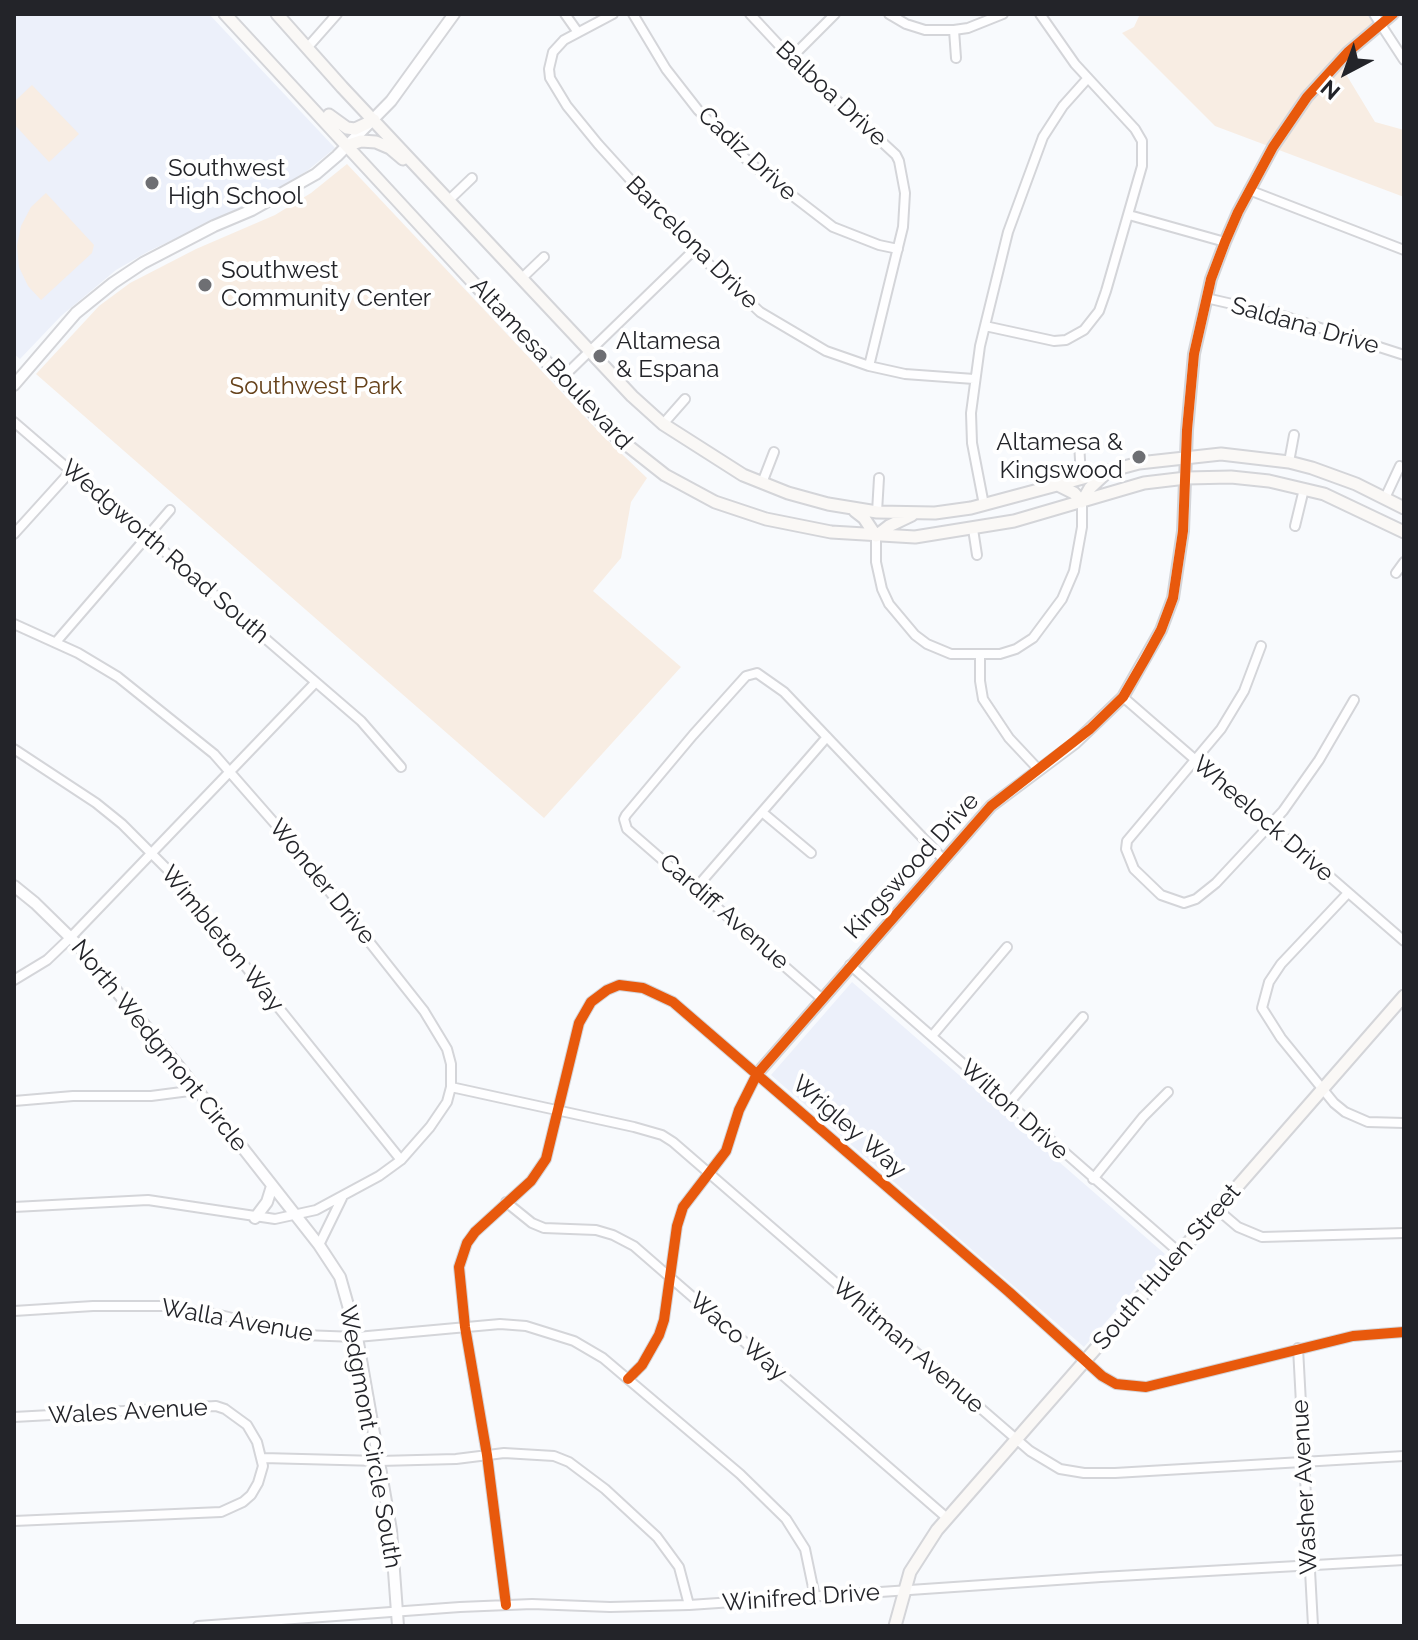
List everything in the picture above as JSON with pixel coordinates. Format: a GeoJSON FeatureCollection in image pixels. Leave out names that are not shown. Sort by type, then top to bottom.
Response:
{"type":"FeatureCollection","features":[{"type":"Feature","properties":{"kind":"main road","name":"Altamesa Boulevard"},"geometry":{"type":"LineString","coordinates":[[225,14],[613,434],[665,475],[705,497],[788,524],[831,532],[915,537],[1006,522],[1144,483],[1231,477],[1304,489],[1347,504],[1404,532]]}},
{"type":"Feature","properties":{"kind":"main road","name":"Altamesa Boulevard"},"geometry":{"type":"LineString","coordinates":[[277,14],[632,396],[663,424],[724,464],[762,483],[805,499],[850,508],[916,513],[984,505],[1108,471],[1187,456],[1221,454],[1289,462],[1356,484],[1404,508]]}},
{"type":"Feature","properties":{"kind":"main road"},"geometry":{"type":"LineString","coordinates":[[308,102],[347,128],[355,129],[374,120]]}},
{"type":"Feature","properties":{"kind":"main road"},"geometry":{"type":"LineString","coordinates":[[349,145],[361,141],[376,142],[390,148],[426,176]]}},
{"type":"Feature","properties":{"kind":"main road"},"geometry":{"type":"LineString","coordinates":[[1058,485],[1074,493],[1082,502],[1090,488],[1108,471]]}},
{"type":"Feature","properties":{"kind":"main road"},"geometry":{"type":"LineString","coordinates":[[1347,504],[1356,484]]}},
{"type":"Feature","properties":{"kind":"main road"},"geometry":{"type":"LineString","coordinates":[[984,505],[990,514],[1006,522]]}},
{"type":"Feature","properties":{"kind":"main road"},"geometry":{"type":"LineString","coordinates":[[957,531],[973,525],[980,518],[984,505]]}},
{"type":"Feature","properties":{"kind":"main road"},"geometry":{"type":"LineString","coordinates":[[850,508],[864,518],[876,536],[916,513]]}},
{"type":"Feature","properties":{"kind":"main road","name":"South Hulen Street"},"geometry":{"type":"LineString","coordinates":[[895,1626],[910,1572],[947,1518],[1404,996]]}},
{"type":"Feature","properties":{"kind":"street"},"geometry":{"type":"LineString","coordinates":[[307,48],[337,14]]}},
{"type":"Feature","properties":{"kind":"street"},"geometry":{"type":"LineString","coordinates":[[14,385],[76,313],[113,283],[143,263],[252,210],[316,174],[374,120],[412,74],[454,14]]}},
{"type":"Feature","properties":{"kind":"street"},"geometry":{"type":"LineString","coordinates":[[565,14],[577,31],[613,14]]}},
{"type":"Feature","properties":{"kind":"street","name":"Cadiz Drive"},"geometry":{"type":"LineString","coordinates":[[633,14],[666,69],[698,110],[750,163],[833,227],[898,249]]}},
{"type":"Feature","properties":{"kind":"street","name":"Balboa Drive"},"geometry":{"type":"LineString","coordinates":[[750,14],[791,58],[896,155],[902,172],[905,193],[898,249],[869,366]]}},
{"type":"Feature","properties":{"kind":"street"},"geometry":{"type":"LineString","coordinates":[[791,58],[835,14]]}},
{"type":"Feature","properties":{"kind":"street"},"geometry":{"type":"LineString","coordinates":[[889,14],[925,30],[968,28],[1003,14]]}},
{"type":"Feature","properties":{"kind":"street"},"geometry":{"type":"LineString","coordinates":[[985,326],[1054,341],[1066,340],[1084,330],[1099,311],[1142,166],[1142,141],[1128,120],[1088,78],[1040,14]]}},
{"type":"Feature","properties":{"kind":"street"},"geometry":{"type":"LineString","coordinates":[[1374,14],[1404,60]]}},
{"type":"Feature","properties":{"kind":"street","name":"Kingswood Drive"},"geometry":{"type":"LineString","coordinates":[[628,1379],[642,1365],[659,1335],[683,1207],[726,1151],[739,1110],[757,1074],[991,806],[1075,743],[1123,697],[1161,630],[1173,598],[1183,531],[1194,354],[1206,298],[1225,242],[1277,140],[1307,97],[1348,52],[1393,14]]}},
{"type":"Feature","properties":{"kind":"street"},"geometry":{"type":"LineString","coordinates":[[954,30],[956,58]]}},
{"type":"Feature","properties":{"kind":"street","name":"Barcelona Drive"},"geometry":{"type":"LineString","coordinates":[[577,31],[553,52],[549,69],[555,87],[598,144],[694,250],[760,312],[817,347],[869,366],[933,378],[974,379]]}},
{"type":"Feature","properties":{"kind":"street"},"geometry":{"type":"LineString","coordinates":[[984,505],[972,443],[971,413],[974,379],[985,326],[1008,232],[1043,137],[1063,106],[1088,78]]}},
{"type":"Feature","properties":{"kind":"street"},"geometry":{"type":"LineString","coordinates":[[449,200],[472,178]]}},
{"type":"Feature","properties":{"kind":"street"},"geometry":{"type":"LineString","coordinates":[[1249,190],[1404,250]]}},
{"type":"Feature","properties":{"kind":"street"},"geometry":{"type":"LineString","coordinates":[[1129,215],[1225,242]]}},
{"type":"Feature","properties":{"kind":"street"},"geometry":{"type":"LineString","coordinates":[[561,379],[694,250]]}},
{"type":"Feature","properties":{"kind":"street","name":"Altamesa Boulevard"},"geometry":{"type":"LineString","coordinates":[[521,279],[544,257]]}},
{"type":"Feature","properties":{"kind":"street","name":"Saldana Drive"},"geometry":{"type":"LineString","coordinates":[[1206,298],[1280,315],[1404,355]]}},
{"type":"Feature","properties":{"kind":"street","name":"Altamesa Boulevard"},"geometry":{"type":"LineString","coordinates":[[663,424],[685,399]]}},
{"type":"Feature","properties":{"kind":"street","name":"Wedgworth Road South"},"geometry":{"type":"LineString","coordinates":[[14,422],[149,535],[361,721],[401,767]]}},
{"type":"Feature","properties":{"kind":"street"},"geometry":{"type":"LineString","coordinates":[[1289,462],[1294,435]]}},
{"type":"Feature","properties":{"kind":"street"},"geometry":{"type":"LineString","coordinates":[[1079,442],[1081,478]]}},
{"type":"Feature","properties":{"kind":"street"},"geometry":{"type":"LineString","coordinates":[[762,483],[774,452]]}},
{"type":"Feature","properties":{"kind":"street"},"geometry":{"type":"LineString","coordinates":[[1385,498],[1400,466]]}},
{"type":"Feature","properties":{"kind":"street"},"geometry":{"type":"LineString","coordinates":[[14,534],[71,471]]}},
{"type":"Feature","properties":{"kind":"street"},"geometry":{"type":"LineString","coordinates":[[877,512],[879,478]]}},
{"type":"Feature","properties":{"kind":"street"},"geometry":{"type":"LineString","coordinates":[[1295,526],[1304,489]]}},
{"type":"Feature","properties":{"kind":"street"},"geometry":{"type":"LineString","coordinates":[[876,536],[876,562],[882,589],[889,604],[915,635],[951,654],[1000,654],[1016,649],[1033,638],[1054,613],[1074,571],[1082,527],[1082,502]]}},
{"type":"Feature","properties":{"kind":"street"},"geometry":{"type":"LineString","coordinates":[[56,642],[170,510]]}},
{"type":"Feature","properties":{"kind":"street"},"geometry":{"type":"LineString","coordinates":[[973,529],[977,555]]}},
{"type":"Feature","properties":{"kind":"street"},"geometry":{"type":"LineString","coordinates":[[1396,573],[1404,562]]}},
{"type":"Feature","properties":{"kind":"street","name":"Wonder Drive"},"geometry":{"type":"LineString","coordinates":[[14,624],[56,642],[118,677],[214,754],[231,772],[434,1023],[451,1064],[451,1087]]}},
{"type":"Feature","properties":{"kind":"street"},"geometry":{"type":"LineString","coordinates":[[1261,646],[1244,691],[1221,729],[1127,841],[1129,861],[1161,895],[1184,903],[1196,899],[1216,883],[1271,825],[1319,760],[1354,700]]}},
{"type":"Feature","properties":{"kind":"street"},"geometry":{"type":"LineString","coordinates":[[980,655],[983,699],[1009,738],[1039,770]]}},
{"type":"Feature","properties":{"kind":"street","name":"Cardiff Avenue"},"geometry":{"type":"LineString","coordinates":[[821,998],[626,827],[626,815],[746,676],[763,675],[784,692],[827,737]]}},
{"type":"Feature","properties":{"kind":"street"},"geometry":{"type":"LineString","coordinates":[[14,980],[47,960],[71,937],[315,683]]}},
{"type":"Feature","properties":{"kind":"street","name":"Wheelock Drive"},"geometry":{"type":"LineString","coordinates":[[1123,697],[1404,941]]}},
{"type":"Feature","properties":{"kind":"street"},"geometry":{"type":"LineString","coordinates":[[696,888],[827,737],[943,859]]}},
{"type":"Feature","properties":{"kind":"street","name":"Wimbleton Way"},"geometry":{"type":"LineString","coordinates":[[14,749],[96,803],[168,870],[401,1160]]}},
{"type":"Feature","properties":{"kind":"street"},"geometry":{"type":"LineString","coordinates":[[762,812],[811,853]]}},
{"type":"Feature","properties":{"kind":"street","name":"North Wedgmont Circle"},"geometry":{"type":"LineString","coordinates":[[14,886],[71,937],[295,1215]]}},
{"type":"Feature","properties":{"kind":"street"},"geometry":{"type":"LineString","coordinates":[[1348,893],[1281,964],[1262,1000],[1265,1015],[1334,1103],[1357,1119],[1404,1123]]}},
{"type":"Feature","properties":{"kind":"street"},"geometry":{"type":"LineString","coordinates":[[932,1036],[1007,947]]}},
{"type":"Feature","properties":{"kind":"street","name":"Wilton Drive"},"geometry":{"type":"LineString","coordinates":[[850,965],[1180,1253]]}},
{"type":"Feature","properties":{"kind":"street","name":"Wrigley Way"},"geometry":{"type":"LineString","coordinates":[[506,1605],[487,1455],[459,1286],[462,1255],[475,1232],[531,1181],[546,1159],[584,1010],[607,990],[619,985],[643,988],[673,1002],[1085,1361],[1116,1384],[1146,1387],[1353,1336],[1404,1332]]}},
{"type":"Feature","properties":{"kind":"street"},"geometry":{"type":"LineString","coordinates":[[1008,1104],[1083,1017]]}},
{"type":"Feature","properties":{"kind":"street"},"geometry":{"type":"LineString","coordinates":[[14,1207],[148,1200],[275,1219],[316,1210],[342,1198],[401,1160],[440,1113],[451,1087]]}},
{"type":"Feature","properties":{"kind":"street","name":"Whitman Avenue"},"geometry":{"type":"LineString","coordinates":[[451,1087],[662,1135],[1017,1439],[1047,1463],[1060,1469],[1084,1473],[1404,1456]]}},
{"type":"Feature","properties":{"kind":"street"},"geometry":{"type":"LineString","coordinates":[[14,1101],[73,1096],[151,1096],[197,1090]]}},
{"type":"Feature","properties":{"kind":"street"},"geometry":{"type":"LineString","coordinates":[[1093,1179],[1143,1117],[1168,1092]]}},
{"type":"Feature","properties":{"kind":"street"},"geometry":{"type":"LineString","coordinates":[[255,1218],[267,1202],[272,1186]]}},
{"type":"Feature","properties":{"kind":"street"},"geometry":{"type":"LineString","coordinates":[[319,1245],[342,1198]]}},
{"type":"Feature","properties":{"kind":"street","name":"Waco Way"},"geometry":{"type":"LineString","coordinates":[[506,1202],[532,1223],[544,1228],[578,1228],[613,1235],[634,1246],[947,1518]]}},
{"type":"Feature","properties":{"kind":"street"},"geometry":{"type":"LineString","coordinates":[[1218,1210],[1238,1227],[1262,1237],[1404,1233]]}},
{"type":"Feature","properties":{"kind":"street","name":"Wedgmont Circle South"},"geometry":{"type":"LineString","coordinates":[[295,1215],[340,1277],[357,1337],[391,1530],[398,1626]]}},
{"type":"Feature","properties":{"kind":"street","name":"Walla Avenue"},"geometry":{"type":"LineString","coordinates":[[14,1311],[165,1306],[220,1315],[302,1335],[387,1336],[500,1324],[545,1331],[574,1341],[594,1352],[628,1379],[740,1474],[786,1519],[805,1549],[815,1597]]}},
{"type":"Feature","properties":{"kind":"street","name":"Washer Avenue"},"geometry":{"type":"LineString","coordinates":[[1298,1348],[1313,1626]]}},
{"type":"Feature","properties":{"kind":"street","name":"Wales Avenue"},"geometry":{"type":"LineString","coordinates":[[14,1417],[216,1406],[247,1425],[263,1458]]}},
{"type":"Feature","properties":{"kind":"street"},"geometry":{"type":"LineString","coordinates":[[14,1521],[221,1512],[251,1495],[258,1483],[263,1458],[379,1461],[530,1453],[554,1456],[569,1462],[605,1489],[671,1553],[679,1567],[689,1605]]}},
{"type":"Feature","properties":{"kind":"street","name":"Winifred Drive"},"geometry":{"type":"LineString","coordinates":[[198,1626],[506,1605],[689,1605],[1404,1560]]}},
{"type":"Feature","properties":{"kind":"shaded area","name":"Southwest High School"},"geometry":{"type":"Polygon","coordinates":[[[14,14],[209,14],[335,148],[271,194],[149,251],[116,270],[61,316],[20,359],[14,354],[14,14]]]}},
{"type":"Feature","properties":{"kind":"shaded area"},"geometry":{"type":"Polygon","coordinates":[[[852,982],[1165,1254],[1084,1347],[771,1075],[852,982]]]}},
{"type":"Feature","properties":{"kind":"green space"},"geometry":{"type":"Polygon","coordinates":[[[1140,14],[1367,14],[1376,24],[1341,55],[1344,71],[1375,122],[1404,130],[1404,197],[1215,126],[1122,33],[1134,27],[1140,14]]]}},
{"type":"Feature","properties":{"kind":"green space"},"geometry":{"type":"Polygon","coordinates":[[[32,85],[79,134],[49,162],[14,124],[14,102],[32,85]]]}},
{"type":"Feature","properties":{"kind":"green space","name":"Southwest Park"},"geometry":{"type":"Polygon","coordinates":[[[347,164],[602,435],[647,478],[631,502],[621,558],[593,591],[681,667],[544,818],[36,374],[99,306],[130,283],[196,249],[275,215],[311,193],[347,164]]]}},
{"type":"Feature","properties":{"kind":"green space"},"geometry":{"type":"Polygon","coordinates":[[[46,193],[94,245],[92,253],[41,300],[28,286],[19,267],[17,246],[21,226],[31,207],[46,193]]]}},
{"type":"Feature","properties":{"kind":"cycle path"},"geometry":{"type":"LineString","coordinates":[[628,1379],[642,1365],[664,1320],[677,1226],[683,1207],[726,1151],[739,1110],[757,1074],[991,806],[1090,729],[1123,697],[1145,659],[1161,630],[1173,598],[1183,531],[1194,354],[1211,279],[1225,242],[1273,147],[1307,97],[1348,52],[1393,14]]}},
{"type":"Feature","properties":{"kind":"cycle path"},"geometry":{"type":"LineString","coordinates":[[506,1605],[459,1267],[467,1243],[475,1232],[531,1181],[546,1159],[579,1023],[591,1002],[619,985],[643,988],[673,1002],[1102,1376],[1116,1384],[1146,1387],[1353,1336],[1404,1332]]}},
{"type":"Feature","properties":{"kind":"place","name":"Southwest High School"},"geometry":{"type":"Point","coordinates":[152,183]}},
{"type":"Feature","properties":{"kind":"place","name":"Southwest Community Center"},"geometry":{"type":"Point","coordinates":[205,285]}},
{"type":"Feature","properties":{"kind":"place","name":"Altamesa & Espana"},"geometry":{"type":"Point","coordinates":[600,356]}},
{"type":"Feature","properties":{"kind":"place","name":"Altamesa & Kingswood"},"geometry":{"type":"Point","coordinates":[1139,457]}}]}
